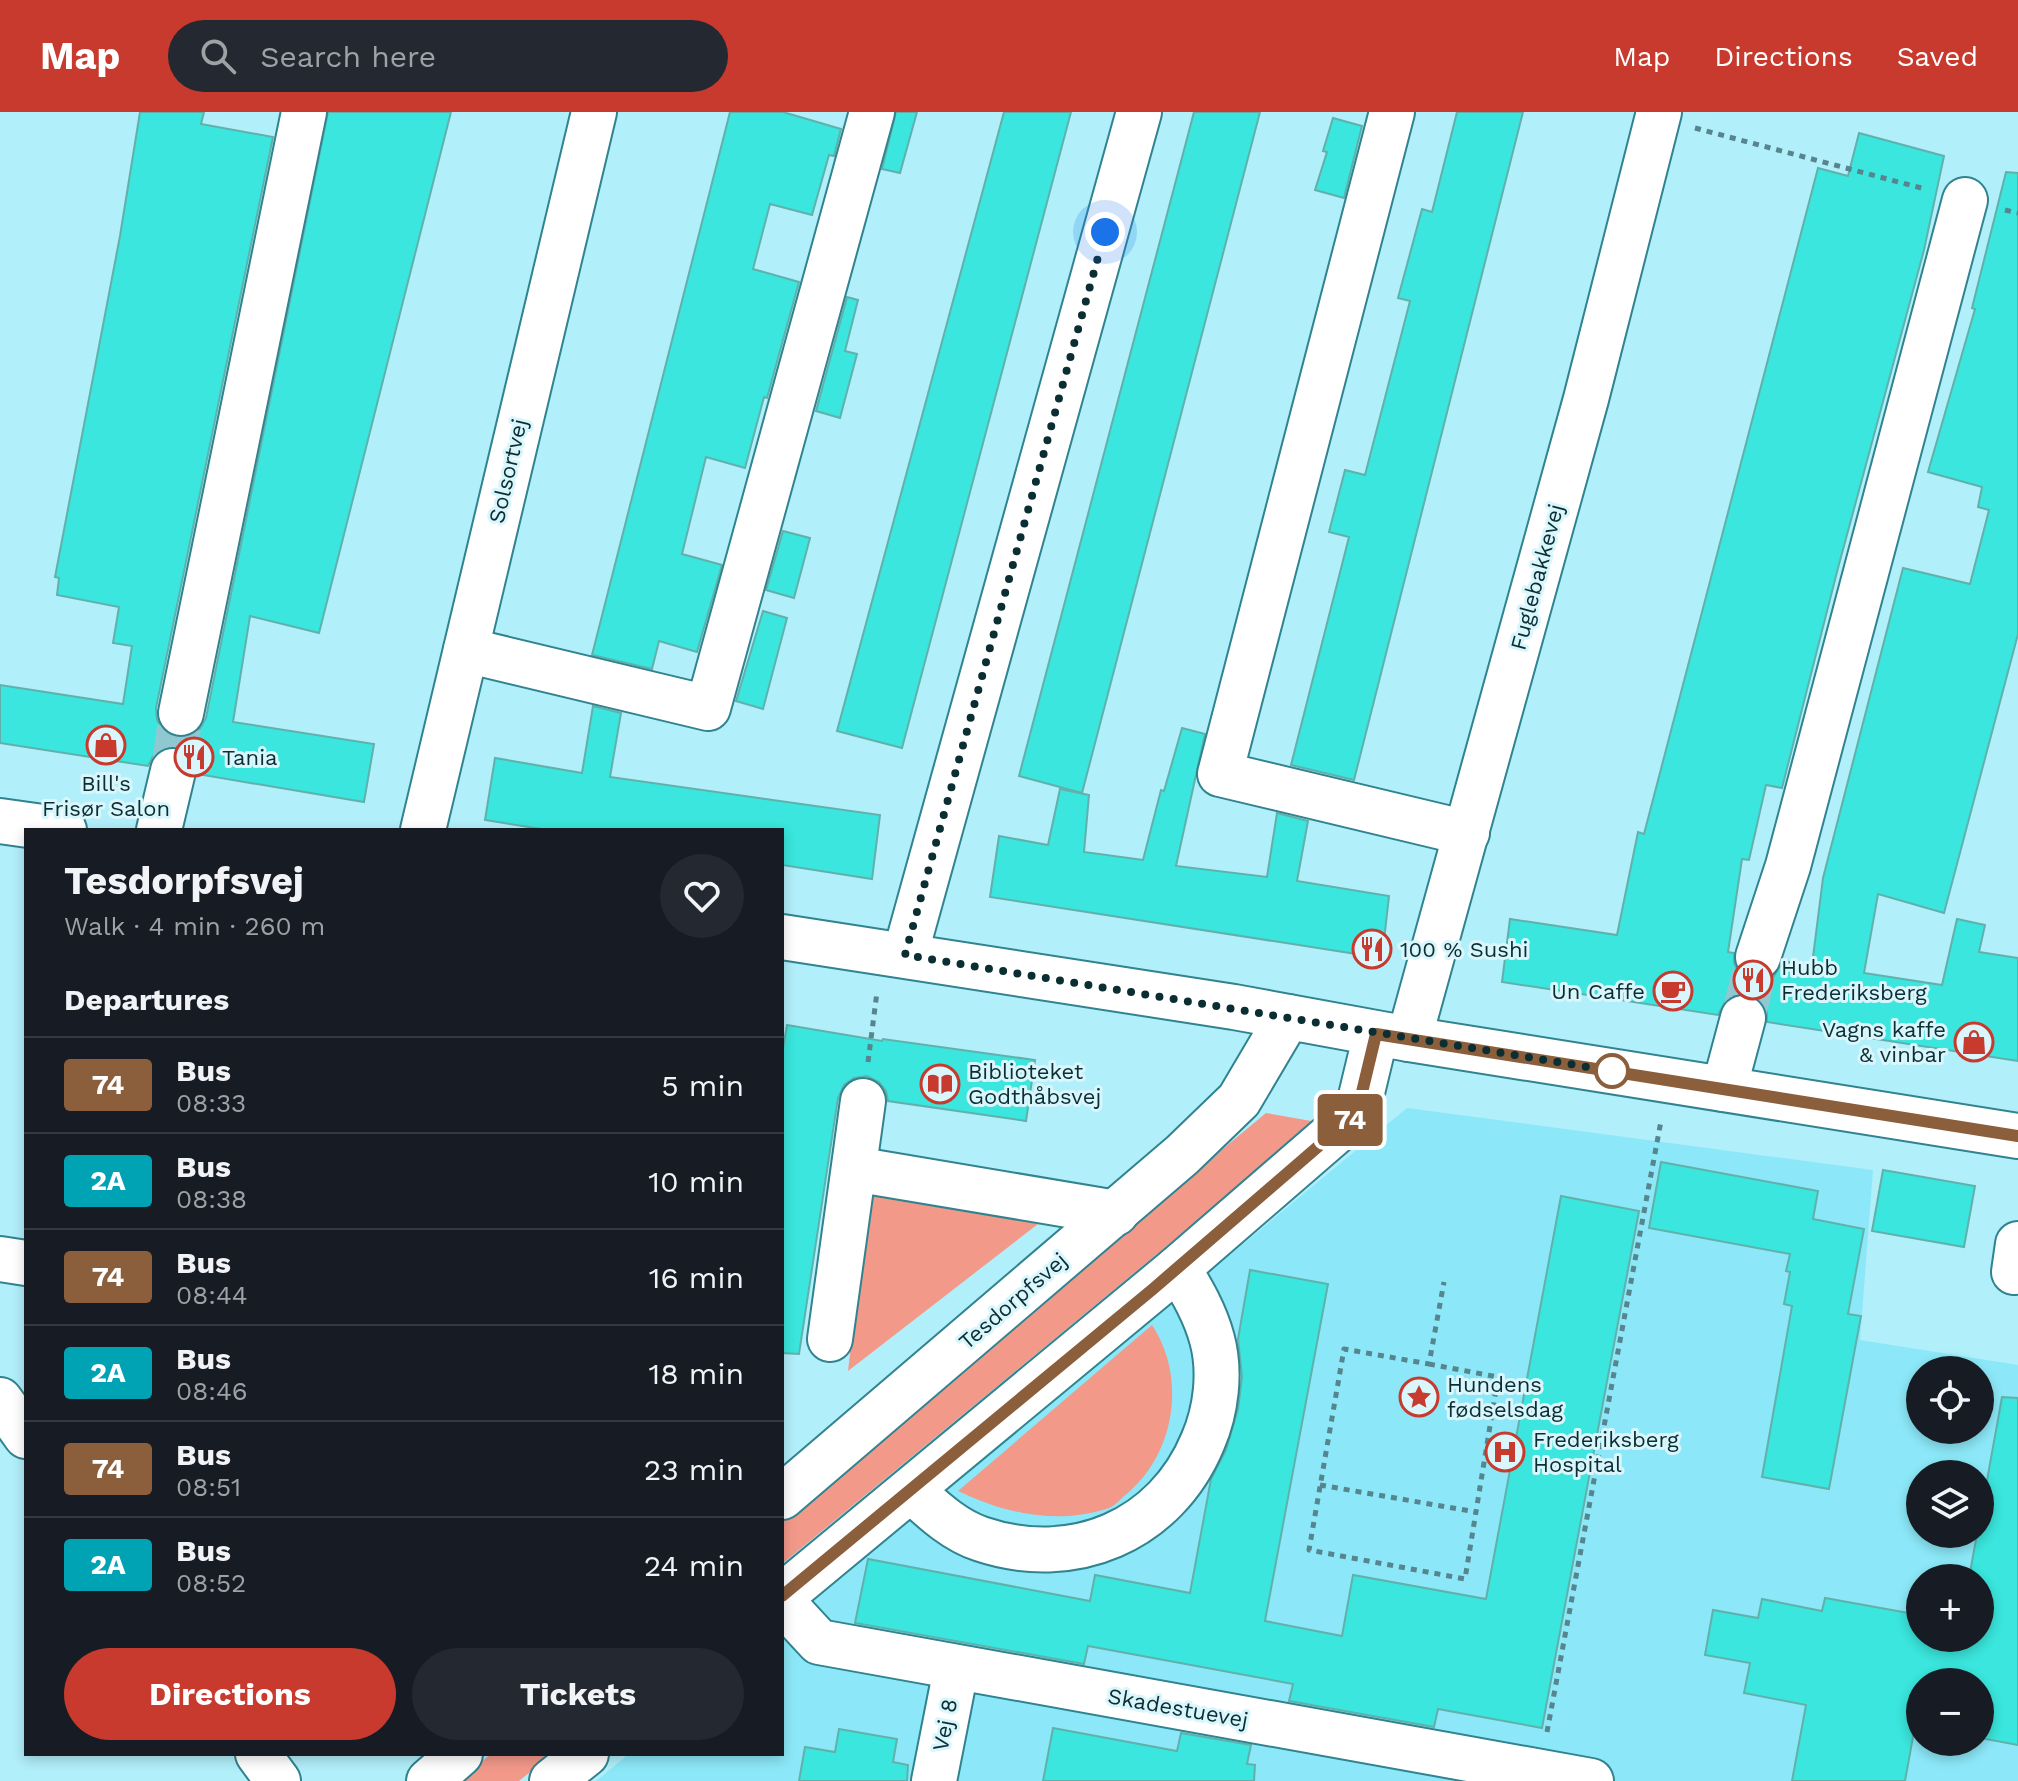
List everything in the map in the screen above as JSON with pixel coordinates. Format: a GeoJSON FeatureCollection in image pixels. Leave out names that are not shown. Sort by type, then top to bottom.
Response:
{"type":"FeatureCollection","features":[{"type":"Feature","properties":{"kind":"street"},"geometry":{"type":"LineString","coordinates":[[181,713],[304,112]]}},
{"type":"Feature","properties":{"kind":"street","name":"Solsortvej"},"geometry":{"type":"LineString","coordinates":[[423,828],[594,112]]}},
{"type":"Feature","properties":{"kind":"street"},"geometry":{"type":"LineString","coordinates":[[466,650],[708,708],[872,112]]}},
{"type":"Feature","properties":{"kind":"street"},"geometry":{"type":"LineString","coordinates":[[894,953],[1139,112]]}},
{"type":"Feature","properties":{"kind":"street"},"geometry":{"type":"LineString","coordinates":[[1392,112],[1220,774],[1467,833]]}},
{"type":"Feature","properties":{"kind":"street","name":"Fuglebakkevej"},"geometry":{"type":"LineString","coordinates":[[1392,1037],[1467,833],[1586,399],[1658,115]]}},
{"type":"Feature","properties":{"kind":"street"},"geometry":{"type":"LineString","coordinates":[[1758,957],[1788,866],[1965,200]]}},
{"type":"Feature","properties":{"kind":"street"},"geometry":{"type":"LineString","coordinates":[[159,828],[173,771]]}},
{"type":"Feature","properties":{"kind":"street"},"geometry":{"type":"LineString","coordinates":[[0,821],[50,828]]}},
{"type":"Feature","properties":{"kind":"street"},"geometry":{"type":"LineString","coordinates":[[784,937],[2018,1136]]}},
{"type":"Feature","properties":{"kind":"street","name":"Tesdorpfsvej"},"geometry":{"type":"LineString","coordinates":[[784,1495],[1182,1155],[1239,1100],[1288,1017]]}},
{"type":"Feature","properties":{"kind":"street"},"geometry":{"type":"LineString","coordinates":[[1724,1089],[1743,1018]]}},
{"type":"Feature","properties":{"kind":"street"},"geometry":{"type":"LineString","coordinates":[[784,1597],[1178,1268],[1357,1113],[1392,1037]]}},
{"type":"Feature","properties":{"kind":"street"},"geometry":{"type":"LineString","coordinates":[[830,1339],[863,1101]]}},
{"type":"Feature","properties":{"kind":"street"},"geometry":{"type":"LineString","coordinates":[[854,1169],[1116,1213]]}},
{"type":"Feature","properties":{"kind":"street"},"geometry":{"type":"LineString","coordinates":[[0,1259],[24,1263]]}},
{"type":"Feature","properties":{"kind":"street"},"geometry":{"type":"LineString","coordinates":[[912,1491],[942,1519],[979,1539],[1019,1549],[1060,1550],[1101,1541],[1138,1523],[1170,1496],[1194,1463],[1210,1425],[1217,1383],[1213,1342],[1200,1303],[1178,1268]]}},
{"type":"Feature","properties":{"kind":"street"},"geometry":{"type":"LineString","coordinates":[[0,1400],[24,1433]]}},
{"type":"Feature","properties":{"kind":"street","name":"Skadestuevej"},"geometry":{"type":"LineString","coordinates":[[784,1601],[819,1642],[1468,1770],[1540,1771],[1591,1781]]}},
{"type":"Feature","properties":{"kind":"street","name":"Vej 8"},"geometry":{"type":"LineString","coordinates":[[934,1781],[956,1669]]}},
{"type":"Feature","properties":{"kind":"street"},"geometry":{"type":"LineString","coordinates":[[259,1756],[278,1781]]}},
{"type":"Feature","properties":{"kind":"street"},"geometry":{"type":"LineString","coordinates":[[429,1781],[458,1756]]}},
{"type":"Feature","properties":{"kind":"street"},"geometry":{"type":"LineString","coordinates":[[552,1781],[583,1756]]}},
{"type":"Feature","properties":{"kind":"path"},"geometry":{"type":"LineString","coordinates":[[1658,115],[2018,213]]}},
{"type":"Feature","properties":{"kind":"path"},"geometry":{"type":"LineString","coordinates":[[863,1101],[894,953]]}},
{"type":"Feature","properties":{"kind":"path"},"geometry":{"type":"LineString","coordinates":[[1540,1771],[1669,1080]]}},
{"type":"Feature","properties":{"kind":"path"},"geometry":{"type":"LineString","coordinates":[[1429,1364],[1444,1282]]}},
{"type":"Feature","properties":{"kind":"path"},"geometry":{"type":"LineString","coordinates":[[1344,1349],[1429,1364],[1498,1377],[1465,1579],[1309,1550],[1344,1349]]}},
{"type":"Feature","properties":{"kind":"path"},"geometry":{"type":"LineString","coordinates":[[1320,1485],[1476,1512]]}},
{"type":"Feature","properties":{"kind":"shaded area","name":"Frederiksberg Hospital"},"geometry":{"type":"Polygon","coordinates":[[[1407,1108],[1873,1170],[1860,1340],[1961,1356],[1906,1356],[1906,1444],[1994,1444],[1994,1361],[2018,1365],[2018,1781],[596,1781],[627,1756],[784,1756],[784,1624],[1407,1108]]]}},
{"type":"Feature","properties":{"kind":"shaded area"},"geometry":{"type":"Polygon","coordinates":[[[1266,1113],[1317,1122],[784,1562],[784,1513],[1266,1113]]]}},
{"type":"Feature","properties":{"kind":"shaded area"},"geometry":{"type":"Polygon","coordinates":[[[869,1190],[1038,1224],[848,1371],[869,1190]]]}},
{"type":"Feature","properties":{"kind":"shaded area"},"geometry":{"type":"Polygon","coordinates":[[[1152,1325],[1163,1345],[1169,1367],[1171,1412],[1158,1455],[1146,1474],[1118,1502],[1087,1514],[1049,1516],[1012,1511],[958,1491],[1152,1325]]]}},
{"type":"Feature","properties":{"kind":"shaded area"},"geometry":{"type":"Polygon","coordinates":[[[489,1756],[550,1756],[519,1781],[458,1781],[489,1756]]]}},
{"type":"Feature","properties":{"kind":"building"},"geometry":{"type":"Polygon","coordinates":[[[140,112],[204,112],[201,124],[273,137],[156,708],[157,720],[164,731],[177,738],[190,736],[199,730],[206,718],[328,112],[451,112],[319,633],[250,616],[233,722],[374,744],[364,802],[197,774],[197,763],[191,753],[178,747],[165,747],[155,753],[148,766],[0,743],[0,685],[123,704],[132,646],[113,643],[119,607],[57,595],[59,578],[55,577],[120,236],[140,112]]]}},
{"type":"Feature","properties":{"kind":"building"},"geometry":{"type":"Polygon","coordinates":[[[730,112],[783,112],[841,129],[834,156],[829,155],[812,215],[770,204],[753,269],[799,282],[745,468],[706,457],[682,554],[722,565],[697,652],[659,641],[652,669],[592,655],[730,112]]]}},
{"type":"Feature","properties":{"kind":"building"},"geometry":{"type":"Polygon","coordinates":[[[896,112],[917,112],[900,173],[882,169],[896,112]]]}},
{"type":"Feature","properties":{"kind":"building"},"geometry":{"type":"Polygon","coordinates":[[[1004,112],[1071,112],[902,748],[837,731],[1004,112]]]}},
{"type":"Feature","properties":{"kind":"building"},"geometry":{"type":"Polygon","coordinates":[[[1194,112],[1260,112],[1082,793],[1019,776],[1194,112]]]}},
{"type":"Feature","properties":{"kind":"building"},"geometry":{"type":"Polygon","coordinates":[[[1457,112],[1523,112],[1354,780],[1291,765],[1349,537],[1329,532],[1345,470],[1365,475],[1410,301],[1398,298],[1422,209],[1432,212],[1457,112]]]}},
{"type":"Feature","properties":{"kind":"building"},"geometry":{"type":"Polygon","coordinates":[[[1333,118],[1362,126],[1344,198],[1315,190],[1327,152],[1323,151],[1333,118]]]}},
{"type":"Feature","properties":{"kind":"building"},"geometry":{"type":"Polygon","coordinates":[[[1859,133],[1944,156],[1924,250],[1782,788],[1766,785],[1749,860],[1742,859],[1728,952],[1734,953],[1734,963],[1739,973],[1751,981],[1762,982],[1774,976],[1783,961],[1812,965],[1823,878],[1903,568],[1970,584],[1989,510],[1978,507],[1982,487],[1928,472],[1975,309],[1972,308],[2006,172],[2018,173],[2018,634],[1944,913],[1878,894],[1864,973],[1942,985],[1957,919],[1985,925],[1979,952],[2018,958],[2018,1061],[1767,1022],[1767,1011],[1761,1001],[1749,994],[1736,994],[1726,1000],[1718,1015],[1502,982],[1510,919],[1617,935],[1638,832],[1644,834],[1818,168],[1848,176],[1859,133]]]}},
{"type":"Feature","properties":{"kind":"building"},"geometry":{"type":"Polygon","coordinates":[[[847,297],[858,300],[845,351],[857,354],[840,418],[816,411],[847,297]]]}},
{"type":"Feature","properties":{"kind":"building"},"geometry":{"type":"Polygon","coordinates":[[[783,531],[810,538],[794,598],[766,590],[783,531]]]}},
{"type":"Feature","properties":{"kind":"building"},"geometry":{"type":"Polygon","coordinates":[[[763,611],[787,618],[763,709],[736,701],[763,611]]]}},
{"type":"Feature","properties":{"kind":"building"},"geometry":{"type":"Polygon","coordinates":[[[593,706],[621,713],[610,777],[880,815],[872,879],[784,865],[784,828],[535,828],[485,820],[495,758],[582,773],[593,706]]]}},
{"type":"Feature","properties":{"kind":"building"},"geometry":{"type":"Polygon","coordinates":[[[1182,728],[1205,734],[1176,866],[1267,877],[1277,813],[1308,821],[1297,881],[1389,896],[1382,958],[990,897],[999,836],[1048,845],[1060,789],[1089,795],[1084,852],[1143,860],[1161,790],[1164,791],[1182,728]]]}},
{"type":"Feature","properties":{"kind":"building"},"geometry":{"type":"Polygon","coordinates":[[[787,1025],[882,1041],[1035,1060],[1026,1121],[888,1101],[886,1091],[879,1082],[867,1076],[854,1078],[844,1085],[838,1098],[799,1354],[784,1353],[784,1042],[787,1025]]]}},
{"type":"Feature","properties":{"kind":"building"},"geometry":{"type":"Polygon","coordinates":[[[1661,1162],[1818,1191],[1813,1219],[1864,1229],[1848,1314],[1861,1316],[1829,1489],[1762,1477],[1792,1306],[1784,1304],[1790,1254],[1649,1228],[1661,1162]]]}},
{"type":"Feature","properties":{"kind":"building"},"geometry":{"type":"Polygon","coordinates":[[[1883,1170],[1975,1186],[1964,1247],[1872,1231],[1883,1170]]]}},
{"type":"Feature","properties":{"kind":"building"},"geometry":{"type":"Polygon","coordinates":[[[1561,1196],[1639,1211],[1542,1728],[1438,1709],[1434,1727],[1289,1701],[1293,1684],[1088,1646],[1084,1664],[855,1623],[868,1559],[1090,1601],[1095,1575],[1190,1593],[1211,1479],[1226,1450],[1238,1409],[1242,1377],[1238,1339],[1250,1270],[1328,1284],[1265,1621],[1342,1636],[1353,1575],[1486,1599],[1561,1196]]]}},
{"type":"Feature","properties":{"kind":"building"},"geometry":{"type":"Polygon","coordinates":[[[2002,1397],[2018,1398],[2018,1745],[1994,1741],[1994,1668],[1906,1668],[1906,1756],[1910,1756],[1905,1781],[1792,1781],[1806,1705],[1744,1693],[1750,1663],[1705,1655],[1713,1610],[1758,1618],[1762,1599],[1822,1611],[1825,1598],[1906,1612],[1906,1652],[1994,1652],[1994,1564],[1972,1564],[1974,1548],[1994,1548],[1994,1460],[1991,1460],[2002,1397]]]}},
{"type":"Feature","properties":{"kind":"building"},"geometry":{"type":"Polygon","coordinates":[[[1053,1728],[1177,1751],[1181,1733],[1251,1745],[1247,1764],[1255,1765],[1254,1781],[1043,1781],[1053,1728]]]}},
{"type":"Feature","properties":{"kind":"building"},"geometry":{"type":"Polygon","coordinates":[[[839,1729],[897,1739],[893,1762],[908,1765],[907,1781],[799,1781],[805,1747],[835,1752],[839,1729]]]}},
{"type":"Feature","properties":{"kind":"tunnel"},"geometry":{"type":"LineString","coordinates":[[173,771],[181,713]]}},
{"type":"Feature","properties":{"kind":"tunnel"},"geometry":{"type":"LineString","coordinates":[[1743,1018],[1758,957]]}},
{"type":"Feature","properties":{"kind":"bus line","name":"74"},"geometry":{"type":"LineString","coordinates":[[784,1594],[1153,1289],[1357,1113],[1376,1034],[2018,1136]]}},
{"type":"Feature","properties":{"kind":"place","name":"Bill's Frisør Salon"},"geometry":{"type":"Point","coordinates":[106,745]}},
{"type":"Feature","properties":{"kind":"place","name":"Tania"},"geometry":{"type":"Point","coordinates":[194,757]}},
{"type":"Feature","properties":{"kind":"place","name":"100 % Sushi"},"geometry":{"type":"Point","coordinates":[1372,949]}},
{"type":"Feature","properties":{"kind":"place","name":"Hubb Frederiksberg"},"geometry":{"type":"Point","coordinates":[1753,980]}},
{"type":"Feature","properties":{"kind":"place","name":"Un Caffe"},"geometry":{"type":"Point","coordinates":[1673,991]}},
{"type":"Feature","properties":{"kind":"place","name":"Vagns kaffe & vinbar"},"geometry":{"type":"Point","coordinates":[1974,1042]}},
{"type":"Feature","properties":{"kind":"place","name":"Biblioteket Godthåbsvej"},"geometry":{"type":"Point","coordinates":[940,1084]}},
{"type":"Feature","properties":{"kind":"place","name":"Hundens fødselsdag"},"geometry":{"type":"Point","coordinates":[1419,1397]}},
{"type":"Feature","properties":{"kind":"place","name":"Frederiksberg Hospital"},"geometry":{"type":"Point","coordinates":[1505,1452]}},
{"type":"Feature","properties":{"kind":"route"},"geometry":{"type":"LineString","coordinates":[[1105,232],[905,955],[1612,1071]]}}]}
